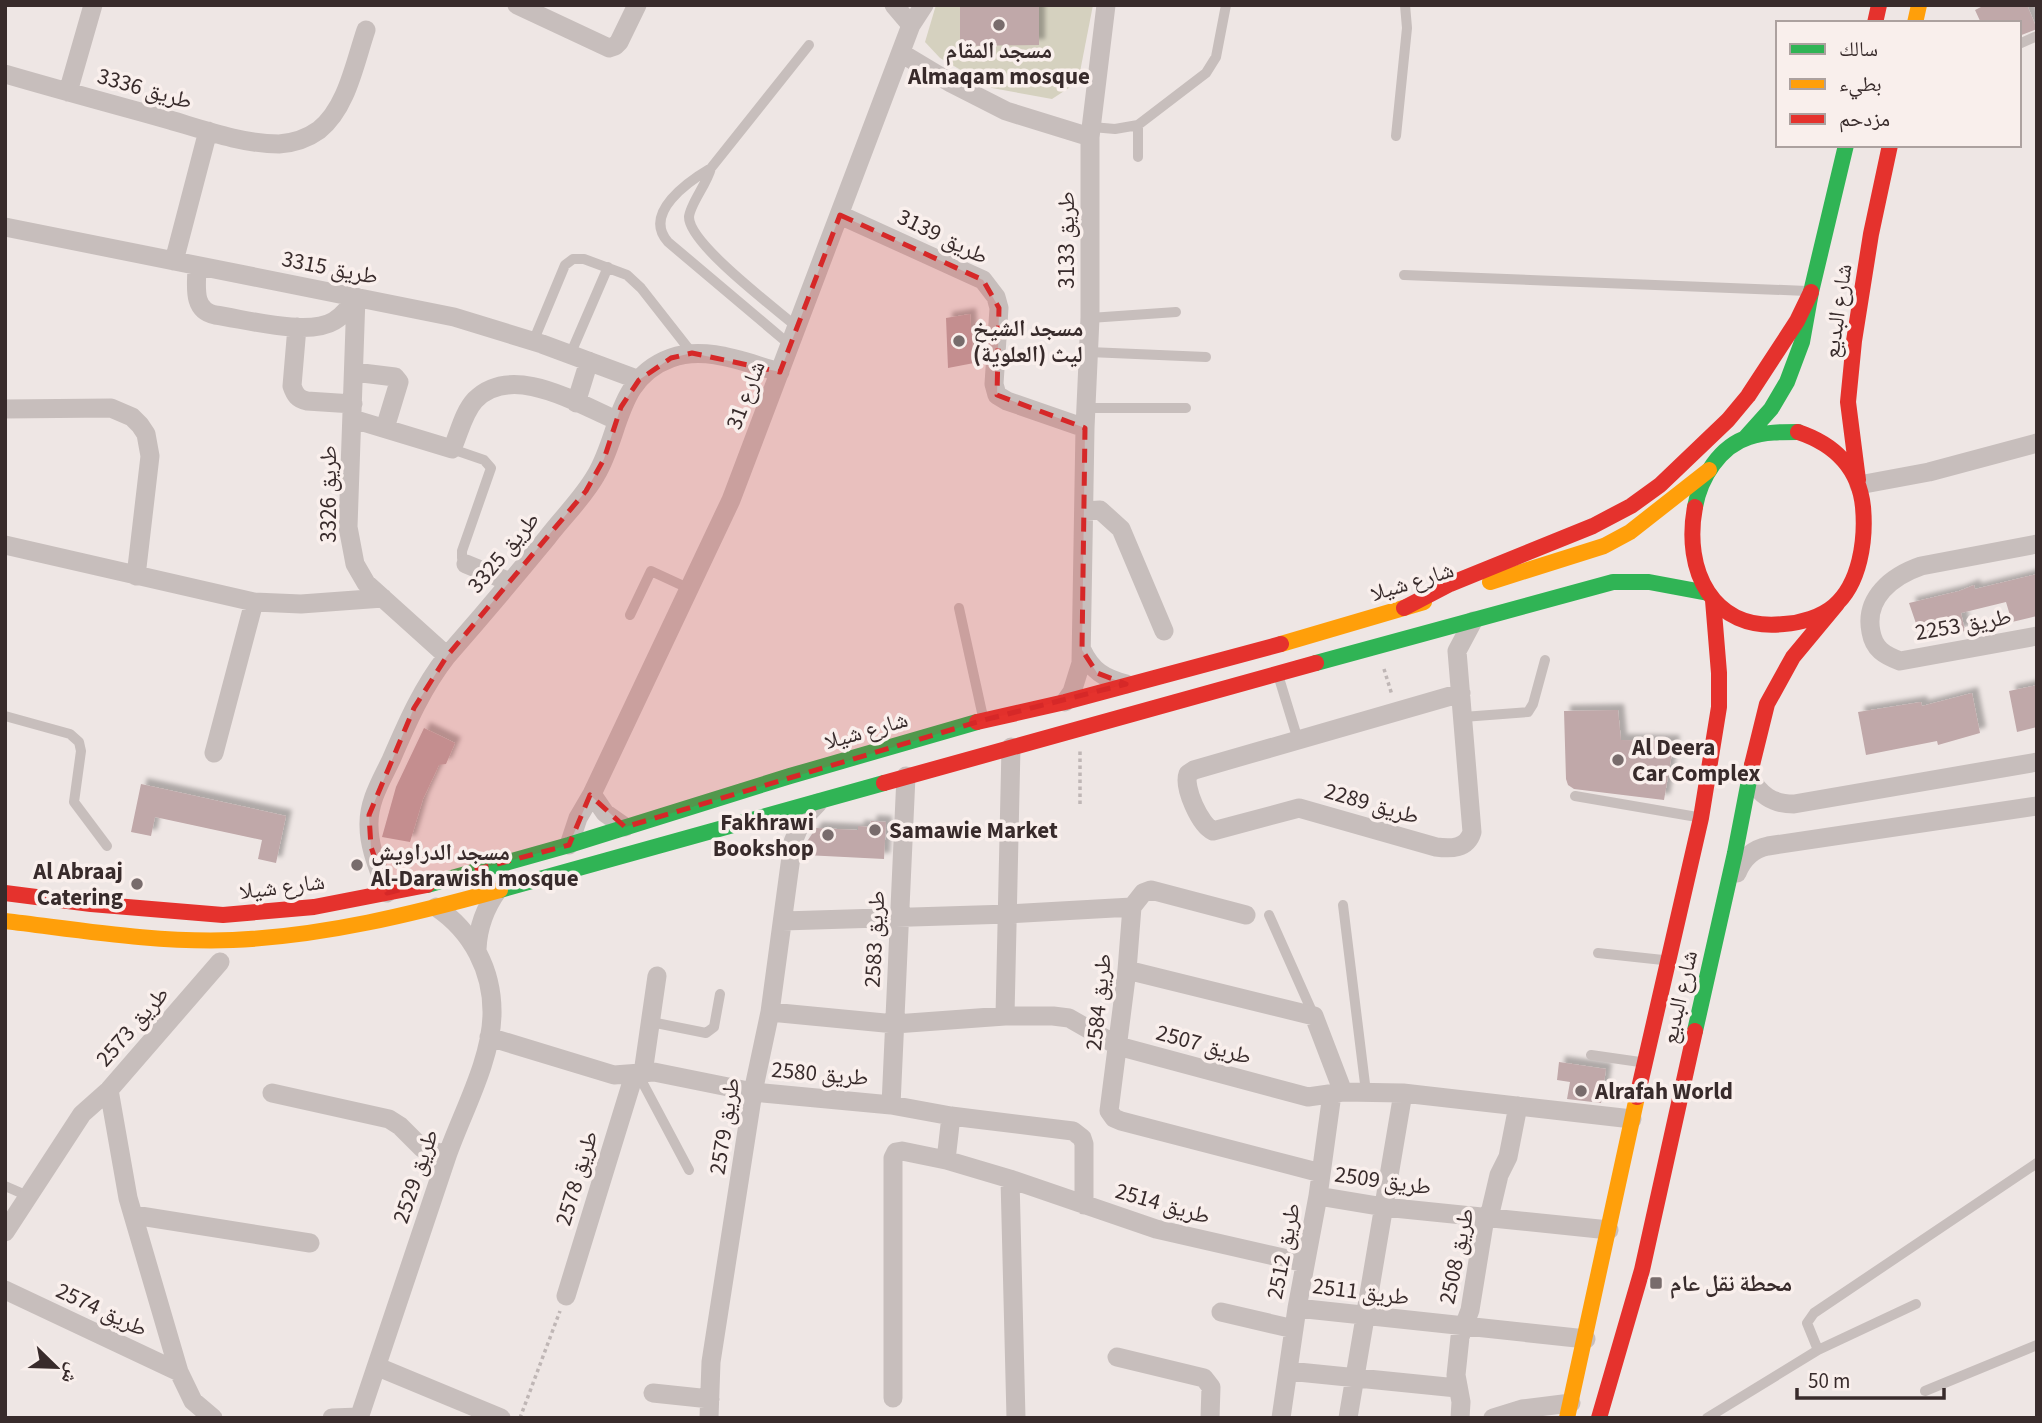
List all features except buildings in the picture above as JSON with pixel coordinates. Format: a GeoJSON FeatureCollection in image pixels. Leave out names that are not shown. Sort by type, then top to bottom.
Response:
{"type":"FeatureCollection","features":[{"type":"Feature","properties":{"kind":"main road","name":"شارع البديع"},"geometry":{"type":"LineString","coordinates":[[1745,438],[1771,409],[1787,382],[1802,342],[1811,292],[1846,147]]}},
{"type":"Feature","properties":{"kind":"main road","name":"شارع البديع"},"geometry":{"type":"LineString","coordinates":[[1859,485],[1848,402],[1854,341],[1871,234],[1890,147]]}},
{"type":"Feature","properties":{"kind":"main road"},"geometry":{"type":"LineString","coordinates":[[1404,608],[1450,584],[1593,526],[1630,506],[1660,485],[1728,420],[1748,396],[1797,321],[1811,292]]}},
{"type":"Feature","properties":{"kind":"main road"},"geometry":{"type":"LineString","coordinates":[[1798,432],[1827,443],[1859,485],[1863,534],[1859,559],[1837,604],[1815,617],[1790,625],[1764,626],[1734,618],[1710,596],[1700,579],[1690,528],[1697,496],[1709,470],[1722,455],[1745,438],[1798,432]]}},
{"type":"Feature","properties":{"kind":"main road","name":"شارع شيلا"},"geometry":{"type":"LineString","coordinates":[[5,893],[91,904],[223,915],[314,907],[435,883],[984,720],[1065,702],[1296,640],[1604,546],[1630,532],[1709,470]]}},
{"type":"Feature","properties":{"kind":"main road"},"geometry":{"type":"LineString","coordinates":[[5,921],[213,941],[315,933],[436,908],[1613,582],[1634,579],[1710,596]]}},
{"type":"Feature","properties":{"kind":"main road","name":"شارع البديع"},"geometry":{"type":"LineString","coordinates":[[1569,1410],[1644,1063],[1701,818],[1719,707],[1719,673],[1710,596]]}},
{"type":"Feature","properties":{"kind":"main road","name":"شارع البديع"},"geometry":{"type":"LineString","coordinates":[[1599,1418],[1642,1270],[1767,704],[1793,657],[1837,604]]}},
{"type":"Feature","properties":{"kind":"street","name":"طريق 3336"},"geometry":{"type":"LineString","coordinates":[[68,92],[93,5]]}},
{"type":"Feature","properties":{"kind":"street"},"geometry":{"type":"LineString","coordinates":[[517,5],[603,46],[615,47],[637,5]]}},
{"type":"Feature","properties":{"kind":"street"},"geometry":{"type":"LineString","coordinates":[[894,5],[911,25]]}},
{"type":"Feature","properties":{"kind":"street","name":"شارع 31"},"geometry":{"type":"LineString","coordinates":[[569,845],[578,818],[592,794],[731,500],[911,25],[924,5]]}},
{"type":"Feature","properties":{"kind":"street","name":"طريق 3133"},"geometry":{"type":"LineString","coordinates":[[1065,702],[1077,678],[1082,650],[1090,318],[1091,132],[1106,5]]}},
{"type":"Feature","properties":{"kind":"street","name":"طريق 3336"},"geometry":{"type":"LineString","coordinates":[[5,74],[208,131],[281,144],[301,139],[320,129],[334,114],[366,30]]}},
{"type":"Feature","properties":{"kind":"street"},"geometry":{"type":"LineString","coordinates":[[901,53],[1006,111],[1091,132]]}},
{"type":"Feature","properties":{"kind":"street","name":"طريق 3336"},"geometry":{"type":"LineString","coordinates":[[174,261],[208,131]]}},
{"type":"Feature","properties":{"kind":"street","name":"طريق 3139"},"geometry":{"type":"LineString","coordinates":[[840,215],[983,280],[996,297],[999,308],[994,384],[997,395],[1007,401],[1086,418]]}},
{"type":"Feature","properties":{"kind":"street","name":"طريق 3315"},"geometry":{"type":"LineString","coordinates":[[5,227],[454,317],[639,380]]}},
{"type":"Feature","properties":{"kind":"street"},"geometry":{"type":"LineString","coordinates":[[197,265],[198,300],[204,310],[215,315],[315,328],[332,322],[347,311],[356,297]]}},
{"type":"Feature","properties":{"kind":"street","name":"طريق 3326"},"geometry":{"type":"LineString","coordinates":[[356,297],[349,544],[355,564],[366,583],[447,656]]}},
{"type":"Feature","properties":{"kind":"street"},"geometry":{"type":"LineString","coordinates":[[297,327],[292,386],[294,394],[300,399],[353,411]]}},
{"type":"Feature","properties":{"kind":"street","name":"طريق 3325"},"geometry":{"type":"LineString","coordinates":[[387,893],[369,835],[371,807],[414,708],[447,656],[596,475],[629,393],[652,368],[671,358],[692,353],[713,354],[780,372]]}},
{"type":"Feature","properties":{"kind":"street"},"geometry":{"type":"LineString","coordinates":[[576,402],[589,362]]}},
{"type":"Feature","properties":{"kind":"street"},"geometry":{"type":"LineString","coordinates":[[354,372],[397,379],[399,386],[385,428]]}},
{"type":"Feature","properties":{"kind":"street"},"geometry":{"type":"LineString","coordinates":[[452,449],[474,401],[485,393],[511,385],[538,387],[616,421]]}},
{"type":"Feature","properties":{"kind":"street"},"geometry":{"type":"LineString","coordinates":[[5,409],[111,408],[132,417],[140,425],[146,434],[150,456],[136,576]]}},
{"type":"Feature","properties":{"kind":"street","name":"طريق 3326"},"geometry":{"type":"LineString","coordinates":[[353,411],[385,428],[452,449]]}},
{"type":"Feature","properties":{"kind":"street"},"geometry":{"type":"LineString","coordinates":[[1859,485],[1929,472],[2037,443]]}},
{"type":"Feature","properties":{"kind":"street"},"geometry":{"type":"LineString","coordinates":[[1085,511],[1100,510],[1121,529],[1164,631]]}},
{"type":"Feature","properties":{"kind":"street","name":"طريق 2253"},"geometry":{"type":"LineString","coordinates":[[2037,544],[1921,566],[1905,572],[1889,583],[1876,597],[1868,619],[1872,642],[1883,655],[1900,661],[2037,636]]}},
{"type":"Feature","properties":{"kind":"street"},"geometry":{"type":"LineString","coordinates":[[5,545],[254,602],[300,604],[383,598]]}},
{"type":"Feature","properties":{"kind":"street"},"geometry":{"type":"LineString","coordinates":[[466,564],[510,582]]}},
{"type":"Feature","properties":{"kind":"street"},"geometry":{"type":"LineString","coordinates":[[214,752],[254,602]]}},
{"type":"Feature","properties":{"kind":"street"},"geometry":{"type":"LineString","coordinates":[[1432,632],[1457,651],[1473,621]]}},
{"type":"Feature","properties":{"kind":"street"},"geometry":{"type":"LineString","coordinates":[[1082,650],[1097,673],[1109,680],[1126,684]]}},
{"type":"Feature","properties":{"kind":"street","name":"طريق 2289"},"geometry":{"type":"LineString","coordinates":[[1457,651],[1461,693],[1463,717],[1472,832],[1465,844],[1455,848],[1436,847],[1298,808],[1218,831],[1204,826],[1186,785],[1186,777],[1191,771],[1461,693]]}},
{"type":"Feature","properties":{"kind":"street"},"geometry":{"type":"LineString","coordinates":[[1005,1016],[1011,747]]}},
{"type":"Feature","properties":{"kind":"street"},"geometry":{"type":"LineString","coordinates":[[1749,776],[1763,796],[1773,801],[1794,804],[2037,762]]}},
{"type":"Feature","properties":{"kind":"street","name":"طريق 2583"},"geometry":{"type":"LineString","coordinates":[[891,1105],[906,776]]}},
{"type":"Feature","properties":{"kind":"street"},"geometry":{"type":"LineString","coordinates":[[592,794],[605,813],[625,827]]}},
{"type":"Feature","properties":{"kind":"street","name":"طريق 2579"},"geometry":{"type":"LineString","coordinates":[[710,1408],[711,1362],[753,1091],[770,1012],[793,842],[802,820],[819,802]]}},
{"type":"Feature","properties":{"kind":"street"},"geometry":{"type":"LineString","coordinates":[[1717,933],[1741,863],[1759,848],[2037,806]]}},
{"type":"Feature","properties":{"kind":"street"},"geometry":{"type":"LineString","coordinates":[[760,819],[780,830],[793,842]]}},
{"type":"Feature","properties":{"kind":"street","name":"طريق 2529"},"geometry":{"type":"LineString","coordinates":[[359,1417],[447,1155],[484,1059],[492,1001],[477,949],[477,937],[483,915],[498,890]]}},
{"type":"Feature","properties":{"kind":"street"},"geometry":{"type":"LineString","coordinates":[[783,921],[1132,907],[1150,890],[1246,915]]}},
{"type":"Feature","properties":{"kind":"street","name":"طريق 2584"},"geometry":{"type":"LineString","coordinates":[[1132,907],[1128,970],[1109,1111],[1114,1118],[1121,1121],[1321,1173]]}},
{"type":"Feature","properties":{"kind":"street","name":"طريق 2529"},"geometry":{"type":"LineString","coordinates":[[436,908],[460,926],[477,949]]}},
{"type":"Feature","properties":{"kind":"street","name":"طريق 2573"},"geometry":{"type":"LineString","coordinates":[[213,1418],[193,1401],[179,1371],[124,1178],[109,1090],[220,962]]}},
{"type":"Feature","properties":{"kind":"street"},"geometry":{"type":"LineString","coordinates":[[1128,970],[1314,1016],[1337,1093]]}},
{"type":"Feature","properties":{"kind":"street","name":"طريق 2578"},"geometry":{"type":"LineString","coordinates":[[566,1296],[638,1074],[651,1022],[657,976]]}},
{"type":"Feature","properties":{"kind":"street","name":"طريق 2507"},"geometry":{"type":"LineString","coordinates":[[770,1012],[895,1024],[1005,1016],[1053,1016],[1069,1018],[1118,1046],[1308,1097],[1337,1093],[1404,1093],[1632,1119]]}},
{"type":"Feature","properties":{"kind":"street","name":"طريق 2580"},"geometry":{"type":"LineString","coordinates":[[489,1037],[614,1075],[665,1074],[753,1091],[891,1105],[951,1116],[1068,1130],[1078,1134],[1084,1144],[1084,1205]]}},
{"type":"Feature","properties":{"kind":"street"},"geometry":{"type":"LineString","coordinates":[[5,1232],[82,1114],[109,1090]]}},
{"type":"Feature","properties":{"kind":"street"},"geometry":{"type":"LineString","coordinates":[[272,1093],[389,1119],[422,1148],[447,1155]]}},
{"type":"Feature","properties":{"kind":"street","name":"طريق 2512"},"geometry":{"type":"LineString","coordinates":[[1280,1418],[1297,1308],[1337,1093]]}},
{"type":"Feature","properties":{"kind":"street"},"geometry":{"type":"LineString","coordinates":[[1348,1418],[1404,1093]]}},
{"type":"Feature","properties":{"kind":"street","name":"طريق 2508"},"geometry":{"type":"LineString","coordinates":[[1461,1418],[1456,1375],[1460,1337],[1470,1310],[1486,1217],[1499,1175],[1508,1157],[1518,1106]]}},
{"type":"Feature","properties":{"kind":"street"},"geometry":{"type":"LineString","coordinates":[[946,1160],[951,1116]]}},
{"type":"Feature","properties":{"kind":"street","name":"طريق 2514"},"geometry":{"type":"LineString","coordinates":[[893,1398],[893,1157],[896,1152],[946,1160],[1156,1229],[1305,1264]]}},
{"type":"Feature","properties":{"kind":"street"},"geometry":{"type":"LineString","coordinates":[[1010,1179],[1016,1418]]}},
{"type":"Feature","properties":{"kind":"street","name":"طريق 2509"},"geometry":{"type":"LineString","coordinates":[[1318,1196],[1384,1207],[1609,1230]]}},
{"type":"Feature","properties":{"kind":"street"},"geometry":{"type":"LineString","coordinates":[[134,1215],[310,1243]]}},
{"type":"Feature","properties":{"kind":"street","name":"طريق 2574"},"geometry":{"type":"LineString","coordinates":[[5,1290],[179,1371]]}},
{"type":"Feature","properties":{"kind":"street","name":"طريق 2511"},"geometry":{"type":"LineString","coordinates":[[1297,1308],[1586,1339]]}},
{"type":"Feature","properties":{"kind":"street"},"geometry":{"type":"LineString","coordinates":[[1221,1312],[1294,1329]]}},
{"type":"Feature","properties":{"kind":"street"},"geometry":{"type":"LineString","coordinates":[[1117,1357],[1204,1378],[1211,1387],[1210,1418]]}},
{"type":"Feature","properties":{"kind":"street"},"geometry":{"type":"LineString","coordinates":[[378,1367],[501,1418]]}},
{"type":"Feature","properties":{"kind":"street"},"geometry":{"type":"LineString","coordinates":[[1288,1371],[1457,1388]]}},
{"type":"Feature","properties":{"kind":"street"},"geometry":{"type":"LineString","coordinates":[[653,1393],[710,1408]]}},
{"type":"Feature","properties":{"kind":"street"},"geometry":{"type":"LineString","coordinates":[[1493,1418],[1522,1409],[1569,1410]]}},
{"type":"Feature","properties":{"kind":"street"},"geometry":{"type":"LineString","coordinates":[[332,1418],[359,1417]]}},
{"type":"Feature","properties":{"kind":"lane"},"geometry":{"type":"LineString","coordinates":[[1091,132],[1138,125],[1206,73],[1219,48],[1226,5]]}},
{"type":"Feature","properties":{"kind":"lane"},"geometry":{"type":"LineString","coordinates":[[1395,136],[1407,27],[1405,5]]}},
{"type":"Feature","properties":{"kind":"lane"},"geometry":{"type":"LineString","coordinates":[[2021,43],[2037,36]]}},
{"type":"Feature","properties":{"kind":"lane"},"geometry":{"type":"LineString","coordinates":[[794,336],[663,237],[660,225],[665,209],[683,188],[711,169],[809,45]]}},
{"type":"Feature","properties":{"kind":"lane"},"geometry":{"type":"LineString","coordinates":[[1138,125],[1138,157]]}},
{"type":"Feature","properties":{"kind":"lane"},"geometry":{"type":"LineString","coordinates":[[711,169],[705,187],[692,206],[689,219],[692,230],[794,336]]}},
{"type":"Feature","properties":{"kind":"lane"},"geometry":{"type":"LineString","coordinates":[[533,342],[565,265],[573,259],[584,259],[627,275],[641,288],[692,353]]}},
{"type":"Feature","properties":{"kind":"lane"},"geometry":{"type":"LineString","coordinates":[[570,355],[608,267]]}},
{"type":"Feature","properties":{"kind":"lane"},"geometry":{"type":"LineString","coordinates":[[1404,275],[1811,292]]}},
{"type":"Feature","properties":{"kind":"lane"},"geometry":{"type":"LineString","coordinates":[[1090,318],[1176,312]]}},
{"type":"Feature","properties":{"kind":"lane"},"geometry":{"type":"LineString","coordinates":[[1089,352],[1206,357]]}},
{"type":"Feature","properties":{"kind":"lane"},"geometry":{"type":"LineString","coordinates":[[1086,418],[1186,408]]}},
{"type":"Feature","properties":{"kind":"lane"},"geometry":{"type":"LineString","coordinates":[[452,449],[484,460],[491,468],[462,551],[466,564]]}},
{"type":"Feature","properties":{"kind":"lane"},"geometry":{"type":"LineString","coordinates":[[630,615],[651,571],[690,589]]}},
{"type":"Feature","properties":{"kind":"lane"},"geometry":{"type":"LineString","coordinates":[[959,608],[984,720]]}},
{"type":"Feature","properties":{"kind":"lane"},"geometry":{"type":"LineString","coordinates":[[1463,717],[1528,712],[1533,704],[1545,660]]}},
{"type":"Feature","properties":{"kind":"lane"},"geometry":{"type":"LineString","coordinates":[[1278,674],[1298,740]]}},
{"type":"Feature","properties":{"kind":"lane"},"geometry":{"type":"LineString","coordinates":[[5,716],[70,734],[79,742],[81,751],[74,802],[107,846]]}},
{"type":"Feature","properties":{"kind":"lane"},"geometry":{"type":"LineString","coordinates":[[1575,796],[1701,818]]}},
{"type":"Feature","properties":{"kind":"lane"},"geometry":{"type":"LineString","coordinates":[[1343,905],[1366,1092]]}},
{"type":"Feature","properties":{"kind":"lane"},"geometry":{"type":"LineString","coordinates":[[1269,915],[1314,1016]]}},
{"type":"Feature","properties":{"kind":"lane"},"geometry":{"type":"LineString","coordinates":[[1598,953],[1667,960]]}},
{"type":"Feature","properties":{"kind":"lane"},"geometry":{"type":"LineString","coordinates":[[651,1022],[706,1033],[715,1027],[720,994]]}},
{"type":"Feature","properties":{"kind":"lane"},"geometry":{"type":"LineString","coordinates":[[1591,1055],[1644,1063]]}},
{"type":"Feature","properties":{"kind":"lane"},"geometry":{"type":"LineString","coordinates":[[638,1074],[689,1171]]}},
{"type":"Feature","properties":{"kind":"lane"},"geometry":{"type":"LineString","coordinates":[[1818,1350],[1807,1323],[1814,1313],[2037,1163]]}},
{"type":"Feature","properties":{"kind":"lane"},"geometry":{"type":"LineString","coordinates":[[5,1186],[28,1196]]}},
{"type":"Feature","properties":{"kind":"lane"},"geometry":{"type":"LineString","coordinates":[[1707,1418],[1818,1350],[1916,1304]]}},
{"type":"Feature","properties":{"kind":"lane"},"geometry":{"type":"LineString","coordinates":[[1926,1391],[2037,1345]]}},
{"type":"Feature","properties":{"kind":"path"},"geometry":{"type":"LineString","coordinates":[[1377,647],[1397,711]]}},
{"type":"Feature","properties":{"kind":"path"},"geometry":{"type":"LineString","coordinates":[[1080,728],[1080,804]]}},
{"type":"Feature","properties":{"kind":"path"},"geometry":{"type":"LineString","coordinates":[[520,1418],[566,1296]]}},
{"type":"Feature","properties":{"kind":"highlighted area"},"geometry":{"type":"Polygon","coordinates":[[[840,215],[983,280],[999,308],[997,395],[1085,428],[1082,650],[1097,673],[1126,684],[984,720],[625,827],[590,795],[569,845],[387,893],[371,847],[369,815],[414,708],[447,656],[586,491],[604,459],[621,407],[639,380],[671,358],[692,353],[780,372],[840,215]]]}},
{"type":"Feature","properties":{"kind":"shaded area"},"geometry":{"type":"Polygon","coordinates":[[[936,5],[1093,5],[1078,82],[1052,99],[992,88],[940,58],[925,42],[936,5]]]}},
{"type":"Feature","properties":{"kind":"traffic: fast"},"geometry":{"type":"LineString","coordinates":[[1745,438],[1771,409],[1787,382],[1802,342],[1811,292],[1846,147]]}},
{"type":"Feature","properties":{"kind":"traffic: fast"},"geometry":{"type":"LineString","coordinates":[[1695,507],[1707,474],[1720,455],[1729,448],[1755,435],[1798,432]]}},
{"type":"Feature","properties":{"kind":"traffic: fast"},"geometry":{"type":"LineString","coordinates":[[1316,663],[1613,582],[1649,582],[1708,593]]}},
{"type":"Feature","properties":{"kind":"traffic: fast"},"geometry":{"type":"LineString","coordinates":[[427,885],[977,722]]}},
{"type":"Feature","properties":{"kind":"traffic: fast"},"geometry":{"type":"LineString","coordinates":[[1695,1031],[1752,765]]}},
{"type":"Feature","properties":{"kind":"traffic: fast"},"geometry":{"type":"LineString","coordinates":[[500,890],[884,783]]}},
{"type":"Feature","properties":{"kind":"traffic: slow"},"geometry":{"type":"LineString","coordinates":[[1915,21],[1919,5]]}},
{"type":"Feature","properties":{"kind":"traffic: slow"},"geometry":{"type":"LineString","coordinates":[[1490,582],[1604,546],[1630,532],[1709,470]]}},
{"type":"Feature","properties":{"kind":"traffic: slow"},"geometry":{"type":"LineString","coordinates":[[1281,644],[1424,602]]}},
{"type":"Feature","properties":{"kind":"traffic: slow"},"geometry":{"type":"LineString","coordinates":[[5,921],[148,938],[267,938],[368,923],[500,890]]}},
{"type":"Feature","properties":{"kind":"traffic: slow"},"geometry":{"type":"LineString","coordinates":[[1567,1418],[1637,1097]]}},
{"type":"Feature","properties":{"kind":"traffic: jam"},"geometry":{"type":"LineString","coordinates":[[1875,21],[1879,5]]}},
{"type":"Feature","properties":{"kind":"traffic: jam"},"geometry":{"type":"LineString","coordinates":[[1858,480],[1848,402],[1854,341],[1871,234],[1890,147]]}},
{"type":"Feature","properties":{"kind":"traffic: jam"},"geometry":{"type":"LineString","coordinates":[[1404,608],[1450,584],[1593,526],[1631,506],[1660,485],[1728,420],[1748,396],[1797,321],[1811,292]]}},
{"type":"Feature","properties":{"kind":"traffic: jam"},"geometry":{"type":"LineString","coordinates":[[1695,507],[1692,530],[1699,574],[1708,592],[1721,607],[1738,618],[1759,624],[1797,622],[1829,610],[1850,586],[1859,561],[1863,533],[1861,493],[1850,469],[1842,459],[1823,443],[1798,432]]}},
{"type":"Feature","properties":{"kind":"traffic: jam"},"geometry":{"type":"LineString","coordinates":[[1637,1097],[1701,818],[1719,707],[1713,600]]}},
{"type":"Feature","properties":{"kind":"traffic: jam"},"geometry":{"type":"LineString","coordinates":[[1752,765],[1767,704],[1793,657],[1837,604]]}},
{"type":"Feature","properties":{"kind":"traffic: jam"},"geometry":{"type":"LineString","coordinates":[[977,722],[1065,702],[1281,644]]}},
{"type":"Feature","properties":{"kind":"traffic: jam"},"geometry":{"type":"LineString","coordinates":[[884,783],[1316,663]]}},
{"type":"Feature","properties":{"kind":"traffic: jam"},"geometry":{"type":"LineString","coordinates":[[5,893],[91,904],[223,915],[314,907],[427,885]]}},
{"type":"Feature","properties":{"kind":"traffic: jam"},"geometry":{"type":"LineString","coordinates":[[1599,1418],[1642,1270],[1695,1031]]}},
{"type":"Feature","properties":{"kind":"place","name":"مسجد المقام Almaqam mosque"},"geometry":{"type":"Point","coordinates":[999,25]}},
{"type":"Feature","properties":{"kind":"place","name":"مسجد الشيخ ليث (العلوية)"},"geometry":{"type":"Point","coordinates":[959,341]}},
{"type":"Feature","properties":{"kind":"place","name":"Al Deera Car Complex"},"geometry":{"type":"Point","coordinates":[1618,760]}},
{"type":"Feature","properties":{"kind":"place","name":"Samawie Market"},"geometry":{"type":"Point","coordinates":[875,830]}},
{"type":"Feature","properties":{"kind":"place","name":"Fakhrawi Bookshop"},"geometry":{"type":"Point","coordinates":[828,835]}},
{"type":"Feature","properties":{"kind":"place","name":"مسجد الدراويش Al-Darawish mosque"},"geometry":{"type":"Point","coordinates":[357,865]}},
{"type":"Feature","properties":{"kind":"place","name":"Al Abraaj Catering"},"geometry":{"type":"Point","coordinates":[137,884]}},
{"type":"Feature","properties":{"kind":"place","name":"Alrafah World"},"geometry":{"type":"Point","coordinates":[1581,1091]}},
{"type":"Feature","properties":{"kind":"place","name":"محطة نقل عام"},"geometry":{"type":"Point","coordinates":[1656,1283]}}]}
